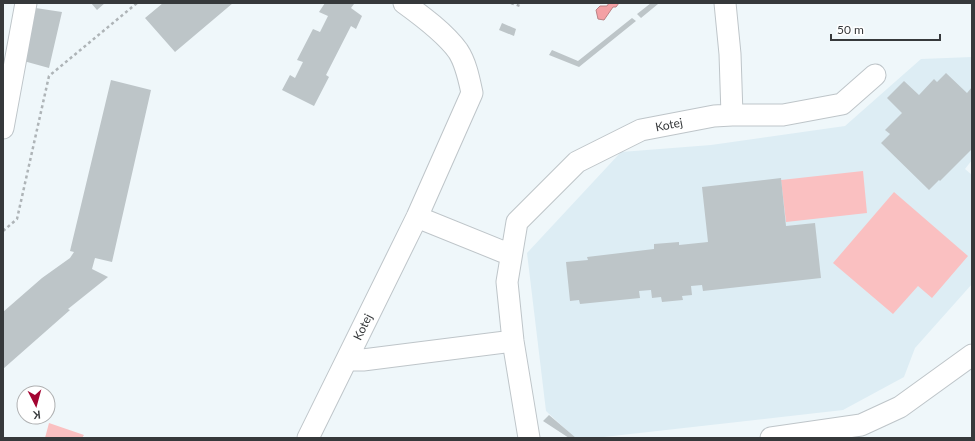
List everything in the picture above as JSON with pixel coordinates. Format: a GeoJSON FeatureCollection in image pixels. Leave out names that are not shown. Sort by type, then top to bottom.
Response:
{"type":"FeatureCollection","features":[{"type":"Feature","properties":{"kind":"street"},"geometry":{"type":"LineString","coordinates":[[3,128],[26,3]]}},
{"type":"Feature","properties":{"kind":"street","name":"Kotej"},"geometry":{"type":"LineString","coordinates":[[308,438],[417,217],[472,93],[469,75],[458,51],[425,18],[404,3]]}},
{"type":"Feature","properties":{"kind":"street"},"geometry":{"type":"LineString","coordinates":[[724,3],[730,54],[732,114]]}},
{"type":"Feature","properties":{"kind":"street","name":"Kotej"},"geometry":{"type":"LineString","coordinates":[[529,438],[513,341],[507,282],[516,222],[577,162],[641,130],[732,114],[783,115],[842,104],[875,75]]}},
{"type":"Feature","properties":{"kind":"street"},"geometry":{"type":"LineString","coordinates":[[417,217],[511,255]]}},
{"type":"Feature","properties":{"kind":"street"},"geometry":{"type":"LineString","coordinates":[[347,360],[363,360],[513,341]]}},
{"type":"Feature","properties":{"kind":"street"},"geometry":{"type":"LineString","coordinates":[[771,438],[861,425],[900,408],[972,355]]}},
{"type":"Feature","properties":{"kind":"path"},"geometry":{"type":"LineString","coordinates":[[3,231],[17,219],[49,76],[137,3]]}},
{"type":"Feature","properties":{"kind":"path"},"geometry":{"type":"LineString","coordinates":[[511,3],[520,6]]}},
{"type":"Feature","properties":{"kind":"shaded area"},"geometry":{"type":"Polygon","coordinates":[[[609,3],[619,3],[616,7],[613,7],[604,20],[598,19],[596,10],[600,6],[607,6],[609,3]]]}},
{"type":"Feature","properties":{"kind":"shaded area"},"geometry":{"type":"Polygon","coordinates":[[[972,57],[972,160],[965,169],[972,175],[972,284],[915,348],[904,377],[843,410],[595,438],[575,438],[546,411],[527,253],[621,152],[711,145],[845,126],[921,59],[972,57]]]}},
{"type":"Feature","properties":{"kind":"shaded area"},"geometry":{"type":"Polygon","coordinates":[[[863,171],[867,213],[786,222],[781,180],[863,171]]]}},
{"type":"Feature","properties":{"kind":"shaded area"},"geometry":{"type":"Polygon","coordinates":[[[894,192],[968,256],[932,298],[918,286],[893,314],[833,263],[894,192]]]}},
{"type":"Feature","properties":{"kind":"shaded area"},"geometry":{"type":"Polygon","coordinates":[[[48,425],[55,425],[84,435],[82,438],[45,438],[48,425]]]}},
{"type":"Feature","properties":{"kind":"building"},"geometry":{"type":"Polygon","coordinates":[[[91,3],[105,3],[97,10],[91,3]]]}},
{"type":"Feature","properties":{"kind":"building"},"geometry":{"type":"Polygon","coordinates":[[[163,3],[233,3],[175,52],[145,18],[163,3]]]}},
{"type":"Feature","properties":{"kind":"building"},"geometry":{"type":"Polygon","coordinates":[[[325,3],[353,3],[354,4],[351,8],[362,16],[356,29],[351,26],[326,75],[329,77],[314,106],[282,90],[290,75],[295,78],[303,62],[297,60],[313,29],[320,32],[328,16],[319,12],[325,3]]]}},
{"type":"Feature","properties":{"kind":"building"},"geometry":{"type":"Polygon","coordinates":[[[651,3],[658,4],[641,18],[637,14],[651,3]]]}},
{"type":"Feature","properties":{"kind":"building"},"geometry":{"type":"Polygon","coordinates":[[[29,7],[62,12],[49,68],[20,60],[29,7]]]}},
{"type":"Feature","properties":{"kind":"building"},"geometry":{"type":"Polygon","coordinates":[[[632,18],[636,21],[579,67],[549,55],[552,50],[578,61],[632,18]]]}},
{"type":"Feature","properties":{"kind":"building"},"geometry":{"type":"Polygon","coordinates":[[[502,23],[516,29],[514,36],[499,30],[502,23]]]}},
{"type":"Feature","properties":{"kind":"building"},"geometry":{"type":"Polygon","coordinates":[[[946,73],[967,93],[972,87],[972,149],[929,190],[881,143],[890,134],[885,130],[902,113],[887,98],[904,81],[919,95],[934,79],[937,82],[946,73]]]}},
{"type":"Feature","properties":{"kind":"building"},"geometry":{"type":"Polygon","coordinates":[[[111,80],[151,90],[112,262],[95,258],[92,269],[108,277],[68,309],[70,310],[3,369],[3,312],[42,278],[70,258],[74,252],[70,251],[111,80]]]}},
{"type":"Feature","properties":{"kind":"building"},"geometry":{"type":"Polygon","coordinates":[[[781,178],[786,226],[815,223],[821,278],[703,291],[702,285],[691,286],[692,295],[682,296],[683,300],[662,302],[661,297],[652,298],[651,290],[639,291],[640,298],[580,304],[579,300],[570,301],[566,262],[588,260],[587,257],[654,249],[654,244],[679,242],[679,245],[708,242],[702,187],[781,178]]]}},
{"type":"Feature","properties":{"kind":"building"},"geometry":{"type":"Polygon","coordinates":[[[549,415],[576,438],[569,438],[543,421],[549,415]]]}}]}
